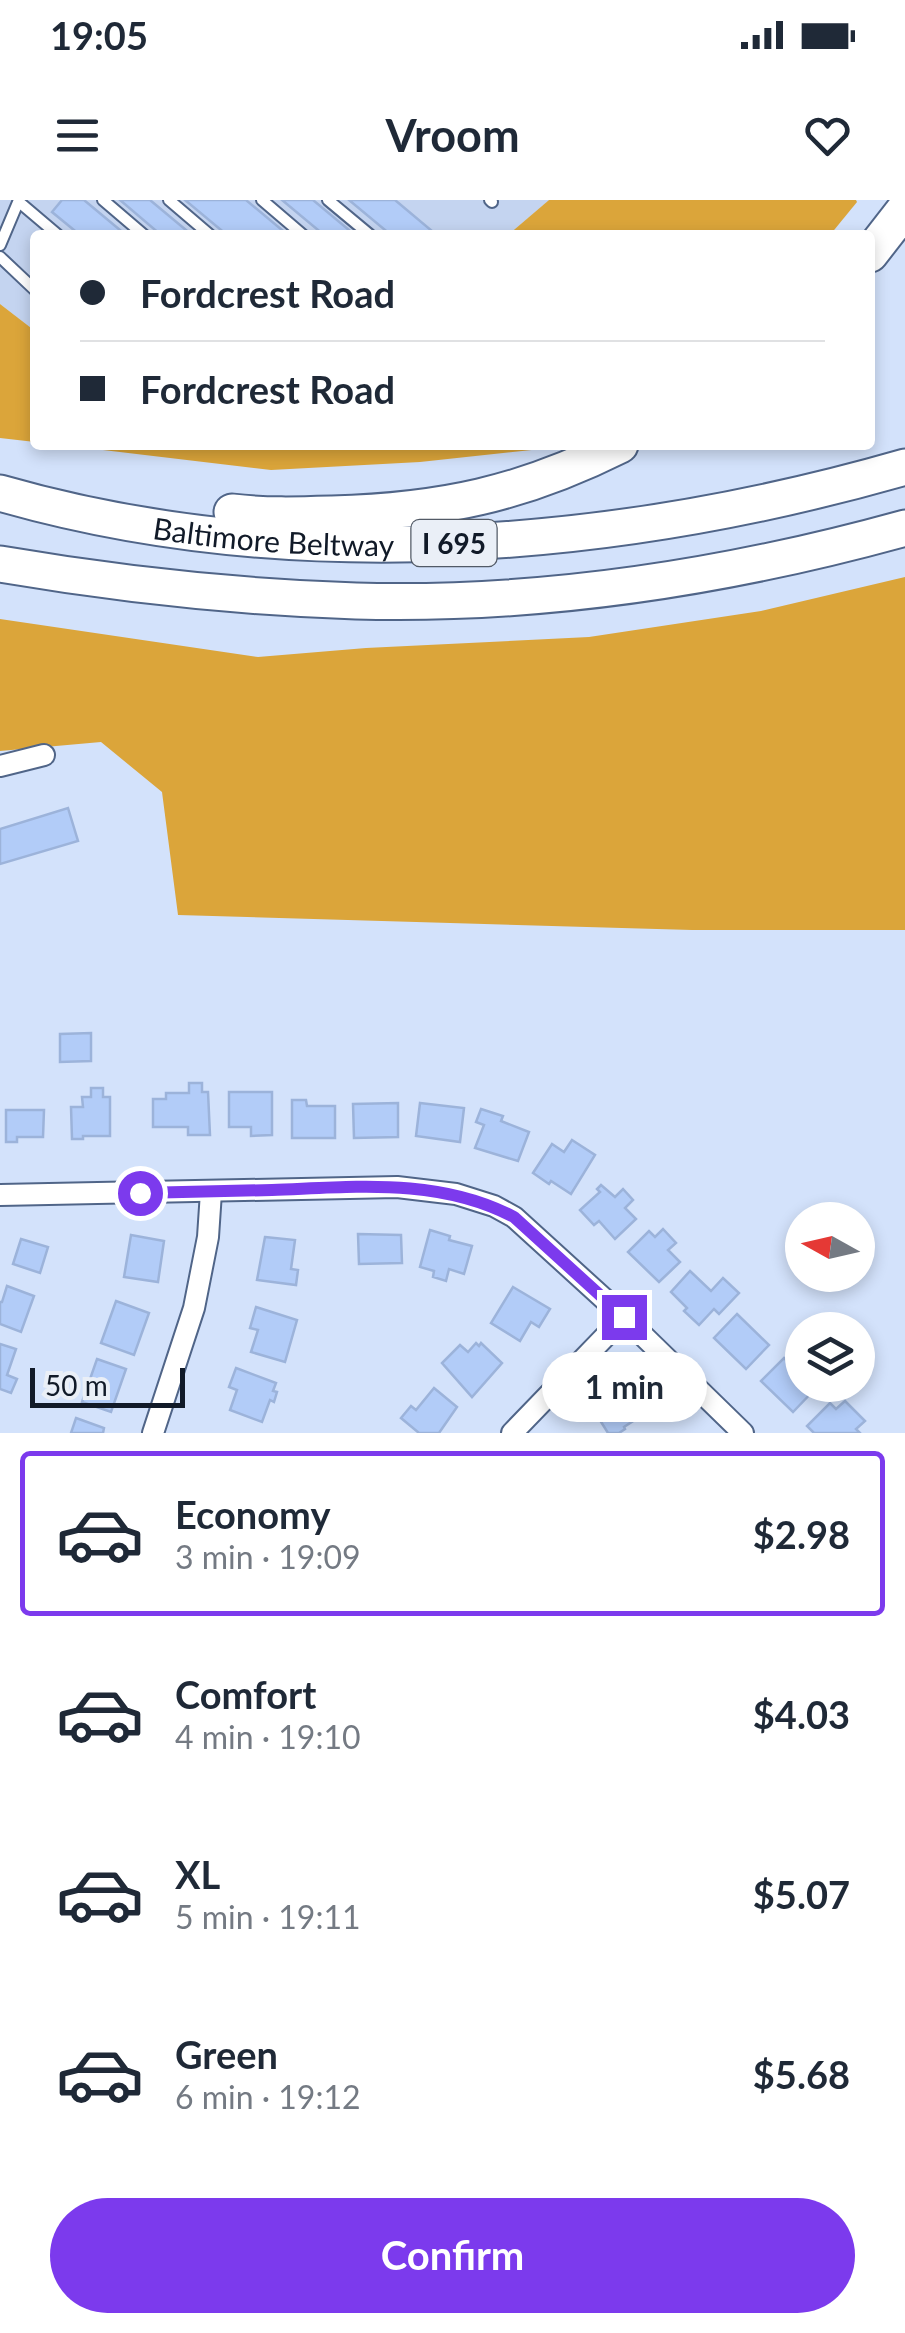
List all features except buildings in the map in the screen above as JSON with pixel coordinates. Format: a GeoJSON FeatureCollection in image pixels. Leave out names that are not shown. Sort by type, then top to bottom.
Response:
{"type":"FeatureCollection","features":[{"type":"Feature","properties":{"kind":"highway"},"geometry":{"type":"LineString","coordinates":[[875,248],[905,209]]}},
{"type":"Feature","properties":{"kind":"highway"},"geometry":{"type":"LineString","coordinates":[[0,484],[59,488],[266,516],[402,511],[474,500],[508,490],[609,450]]}},
{"type":"Feature","properties":{"kind":"highway","name":"Baltimore Beltway"},"geometry":{"type":"LineString","coordinates":[[0,493],[90,515],[264,540],[341,544],[455,542],[551,536],[684,518],[836,487],[905,467]]}},
{"type":"Feature","properties":{"kind":"highway","name":"Baltimore Beltway"},"geometry":{"type":"LineString","coordinates":[[0,564],[252,596],[428,600],[625,586],[737,568],[905,528]]}},
{"type":"Feature","properties":{"kind":"street"},"geometry":{"type":"LineString","coordinates":[[0,766],[44,754]]}},
{"type":"Feature","properties":{"kind":"street"},"geometry":{"type":"LineString","coordinates":[[0,1194],[397,1187],[466,1196],[514,1217],[743,1433]]}},
{"type":"Feature","properties":{"kind":"street"},"geometry":{"type":"LineString","coordinates":[[153,1433],[194,1308],[208,1237],[211,1192]]}},
{"type":"Feature","properties":{"kind":"street"},"geometry":{"type":"LineString","coordinates":[[512,1433],[624,1317]]}},
{"type":"Feature","properties":{"kind":"lane"},"geometry":{"type":"LineString","coordinates":[[103,200],[138,230]]}},
{"type":"Feature","properties":{"kind":"lane"},"geometry":{"type":"LineString","coordinates":[[168,200],[204,230]]}},
{"type":"Feature","properties":{"kind":"lane"},"geometry":{"type":"LineString","coordinates":[[262,200],[297,230]]}},
{"type":"Feature","properties":{"kind":"lane"},"geometry":{"type":"LineString","coordinates":[[328,200],[364,230]]}},
{"type":"Feature","properties":{"kind":"lane"},"geometry":{"type":"LineString","coordinates":[[0,245],[19,201],[52,230]]}},
{"type":"Feature","properties":{"kind":"lane"},"geometry":{"type":"LineString","coordinates":[[0,257],[30,285]]}},
{"type":"Feature","properties":{"kind":"shaded area"},"geometry":{"type":"Polygon","coordinates":[[[0,200],[549,200],[514,230],[30,230],[30,327],[0,304],[0,200]]]}},
{"type":"Feature","properties":{"kind":"shaded area"},"geometry":{"type":"Polygon","coordinates":[[[549,200],[857,202],[834,230],[514,230],[549,200]]]}},
{"type":"Feature","properties":{"kind":"shaded area"},"geometry":{"type":"Polygon","coordinates":[[[0,304],[30,327],[30,441],[0,438],[0,304]]]}},
{"type":"Feature","properties":{"kind":"shaded area"},"geometry":{"type":"Polygon","coordinates":[[[103,450],[532,450],[420,462],[271,470],[103,450]]]}},
{"type":"Feature","properties":{"kind":"shaded area"},"geometry":{"type":"Polygon","coordinates":[[[905,577],[905,930],[692,930],[178,915],[162,792],[101,742],[0,751],[0,619],[258,657],[589,637],[761,611],[905,577]]]}},
{"type":"Feature","properties":{"kind":"route"},"geometry":{"type":"LineString","coordinates":[[140,1193],[397,1187],[456,1194],[514,1217],[624,1317]]}}]}
